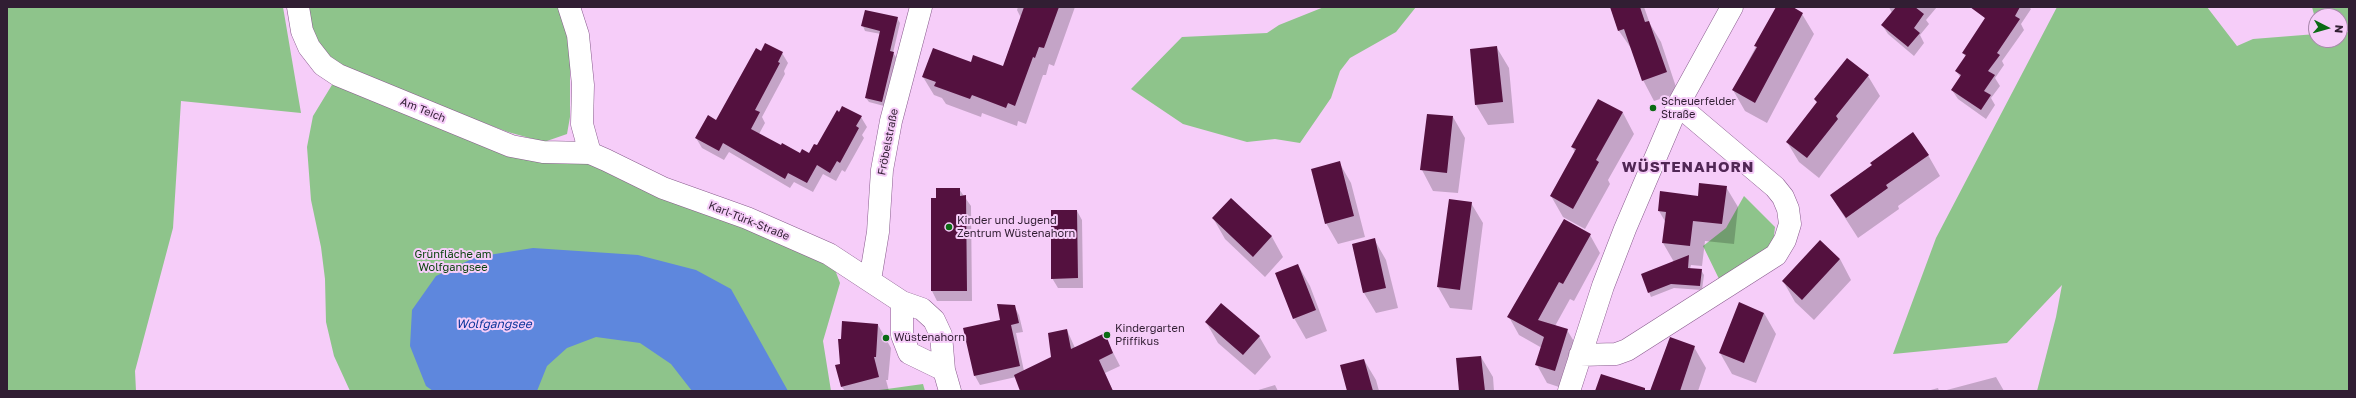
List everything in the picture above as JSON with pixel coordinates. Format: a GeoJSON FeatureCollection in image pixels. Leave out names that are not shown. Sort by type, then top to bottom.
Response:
{"type":"FeatureCollection","features":[{"type":"Feature","properties":{"kind":"street","name":"Am Teich"},"geometry":{"type":"LineString","coordinates":[[298,7],[302,31],[309,47],[323,65],[338,75],[511,146],[543,152],[590,154]]}},
{"type":"Feature","properties":{"kind":"street"},"geometry":{"type":"LineString","coordinates":[[569,7],[578,35],[583,84],[582,124],[590,154]]}},
{"type":"Feature","properties":{"kind":"street","name":"Fröbelstraße"},"geometry":{"type":"LineString","coordinates":[[870,280],[878,232],[882,170],[891,121],[921,7]]}},
{"type":"Feature","properties":{"kind":"street"},"geometry":{"type":"LineString","coordinates":[[1569,391],[1602,286],[1624,229],[1678,105],[1732,7]]}},
{"type":"Feature","properties":{"kind":"street"},"geometry":{"type":"LineString","coordinates":[[1580,355],[1616,354],[1626,350],[1776,255],[1785,240],[1790,224],[1788,209],[1783,197],[1775,187],[1678,105]]}},
{"type":"Feature","properties":{"kind":"street","name":"Karl-Türk-Straße"},"geometry":{"type":"LineString","coordinates":[[590,154],[663,188],[774,229],[829,254],[902,302],[922,309],[934,320],[941,335],[944,370],[950,391]]}},
{"type":"Feature","properties":{"kind":"street"},"geometry":{"type":"LineString","coordinates":[[902,302],[902,335],[909,353],[944,370]]}},
{"type":"Feature","properties":{"kind":"green space"},"geometry":{"type":"Polygon","coordinates":[[[7,7],[283,7],[301,113],[181,101],[173,228],[135,371],[136,391],[7,391],[7,7]]]}},
{"type":"Feature","properties":{"kind":"green space"},"geometry":{"type":"Polygon","coordinates":[[[304,7],[562,7],[570,55],[570,117],[567,134],[544,142],[508,132],[351,73],[333,59],[315,41],[304,7]]]}},
{"type":"Feature","properties":{"kind":"green space"},"geometry":{"type":"Polygon","coordinates":[[[1324,7],[1416,7],[1396,32],[1350,58],[1340,71],[1331,98],[1300,143],[1275,139],[1247,142],[1183,124],[1131,89],[1182,37],[1267,33],[1279,25],[1324,7]]]}},
{"type":"Feature","properties":{"kind":"green space"},"geometry":{"type":"Polygon","coordinates":[[[2057,7],[2207,7],[2237,46],[2253,39],[2308,35],[2308,48],[2348,48],[2349,32],[2349,391],[2037,391],[2056,317],[2062,285],[2007,343],[1893,354],[1936,238],[2057,7]]]}},
{"type":"Feature","properties":{"kind":"green space"},"geometry":{"type":"Polygon","coordinates":[[[2349,7],[2349,31],[2348,8],[2312,8],[2349,7]]]}},
{"type":"Feature","properties":{"kind":"green space","name":"Grünfläche am Wolfgangsee"},"geometry":{"type":"Polygon","coordinates":[[[338,75],[511,146],[590,153],[829,254],[840,283],[823,341],[831,391],[350,391],[334,356],[326,322],[325,279],[321,247],[311,200],[307,147],[313,116],[338,75]]]}},
{"type":"Feature","properties":{"kind":"green space"},"geometry":{"type":"Polygon","coordinates":[[[1744,196],[1775,227],[1773,244],[1720,281],[1703,246],[1726,228],[1744,196]]]}},
{"type":"Feature","properties":{"kind":"green space"},"geometry":{"type":"Polygon","coordinates":[[[923,384],[925,391],[871,391],[887,389],[923,384]]]}},
{"type":"Feature","properties":{"kind":"water","name":"Wolfgangsee"},"geometry":{"type":"Polygon","coordinates":[[[533,248],[638,255],[696,270],[731,289],[788,391],[692,391],[671,364],[640,343],[596,337],[567,348],[547,366],[537,391],[433,391],[426,386],[410,346],[412,310],[436,276],[476,257],[533,248]]]}},
{"type":"Feature","properties":{"kind":"building"},"geometry":{"type":"Polygon","coordinates":[[[1024,7],[1059,7],[1044,48],[1039,47],[1035,58],[1033,57],[1015,106],[1008,103],[1006,108],[972,95],[970,99],[934,86],[936,82],[922,77],[933,48],[971,62],[973,55],[1003,66],[1024,7]]]}},
{"type":"Feature","properties":{"kind":"building"},"geometry":{"type":"Polygon","coordinates":[[[1610,7],[1640,7],[1645,22],[1649,21],[1667,72],[1642,81],[1624,29],[1618,31],[1610,7]]]}},
{"type":"Feature","properties":{"kind":"building"},"geometry":{"type":"Polygon","coordinates":[[[1776,7],[1793,7],[1803,13],[1755,103],[1732,90],[1757,47],[1754,46],[1776,7]]]}},
{"type":"Feature","properties":{"kind":"building"},"geometry":{"type":"Polygon","coordinates":[[[1896,7],[1915,7],[1924,14],[1914,28],[1920,33],[1908,47],[1881,25],[1896,7]]]}},
{"type":"Feature","properties":{"kind":"building"},"geometry":{"type":"Polygon","coordinates":[[[1970,7],[2020,7],[2015,16],[2020,19],[1997,53],[2000,55],[1988,71],[1995,75],[1984,91],[1991,95],[1981,110],[1951,90],[1961,75],[1955,71],[1966,55],[1962,53],[1985,18],[1970,7]]]}},
{"type":"Feature","properties":{"kind":"building"},"geometry":{"type":"Polygon","coordinates":[[[865,10],[898,17],[890,51],[894,52],[882,102],[865,98],[880,31],[861,26],[865,10]]]}},
{"type":"Feature","properties":{"kind":"building"},"geometry":{"type":"Polygon","coordinates":[[[765,43],[783,52],[778,62],[780,63],[755,110],[760,112],[751,129],[800,153],[802,149],[809,153],[814,144],[817,145],[837,110],[839,112],[842,106],[862,116],[856,126],[859,128],[840,163],[837,161],[830,173],[817,165],[807,183],[788,173],[785,179],[723,143],[719,151],[695,138],[708,115],[716,120],[756,48],[761,51],[765,43]]]}},
{"type":"Feature","properties":{"kind":"building"},"geometry":{"type":"Polygon","coordinates":[[[1497,46],[1503,102],[1475,105],[1470,49],[1497,46]]]}},
{"type":"Feature","properties":{"kind":"building"},"geometry":{"type":"Polygon","coordinates":[[[1847,58],[1869,75],[1836,116],[1838,119],[1807,158],[1786,142],[1817,102],[1814,99],[1847,58]]]}},
{"type":"Feature","properties":{"kind":"building"},"geometry":{"type":"Polygon","coordinates":[[[1598,99],[1623,112],[1596,160],[1599,162],[1573,209],[1550,196],[1576,149],[1571,147],[1598,99]]]}},
{"type":"Feature","properties":{"kind":"building"},"geometry":{"type":"Polygon","coordinates":[[[1427,114],[1453,116],[1447,173],[1420,170],[1427,114]]]}},
{"type":"Feature","properties":{"kind":"building"},"geometry":{"type":"Polygon","coordinates":[[[1913,132],[1929,155],[1886,185],[1888,188],[1846,218],[1830,195],[1872,165],[1870,163],[1913,132]]]}},
{"type":"Feature","properties":{"kind":"building"},"geometry":{"type":"Polygon","coordinates":[[[1340,161],[1354,216],[1325,224],[1311,169],[1340,161]]]}},
{"type":"Feature","properties":{"kind":"building"},"geometry":{"type":"Polygon","coordinates":[[[1699,183],[1727,186],[1722,224],[1693,221],[1690,246],[1662,243],[1666,212],[1658,211],[1660,191],[1698,196],[1699,183]]]}},
{"type":"Feature","properties":{"kind":"building","name":"Kinder und Jugend Zentrum Wüstenahorn"},"geometry":{"type":"Polygon","coordinates":[[[936,188],[960,188],[960,196],[966,195],[967,291],[931,291],[931,198],[936,198],[936,188]]]}},
{"type":"Feature","properties":{"kind":"building"},"geometry":{"type":"Polygon","coordinates":[[[1231,198],[1272,236],[1253,257],[1212,218],[1231,198]]]}},
{"type":"Feature","properties":{"kind":"building"},"geometry":{"type":"Polygon","coordinates":[[[1449,199],[1472,202],[1460,290],[1437,287],[1449,199]]]}},
{"type":"Feature","properties":{"kind":"building"},"geometry":{"type":"Polygon","coordinates":[[[1051,210],[1077,210],[1078,278],[1051,279],[1051,210]]]}},
{"type":"Feature","properties":{"kind":"building"},"geometry":{"type":"Polygon","coordinates":[[[1564,219],[1591,234],[1563,284],[1559,282],[1538,320],[1568,329],[1555,371],[1535,365],[1544,337],[1507,317],[1564,219]]]}},
{"type":"Feature","properties":{"kind":"building"},"geometry":{"type":"Polygon","coordinates":[[[1375,238],[1386,288],[1363,293],[1352,244],[1375,238]]]}},
{"type":"Feature","properties":{"kind":"building"},"geometry":{"type":"Polygon","coordinates":[[[1820,240],[1840,259],[1802,300],[1782,281],[1820,240]]]}},
{"type":"Feature","properties":{"kind":"building"},"geometry":{"type":"Polygon","coordinates":[[[1689,255],[1688,268],[1702,269],[1700,286],[1671,284],[1648,293],[1641,274],[1689,255]]]}},
{"type":"Feature","properties":{"kind":"building"},"geometry":{"type":"Polygon","coordinates":[[[1298,264],[1316,310],[1293,319],[1275,273],[1298,264]]]}},
{"type":"Feature","properties":{"kind":"building"},"geometry":{"type":"Polygon","coordinates":[[[1739,302],[1764,313],[1744,363],[1719,353],[1739,302]]]}},
{"type":"Feature","properties":{"kind":"building"},"geometry":{"type":"Polygon","coordinates":[[[1221,303],[1260,336],[1243,355],[1205,322],[1221,303]]]}},
{"type":"Feature","properties":{"kind":"building"},"geometry":{"type":"Polygon","coordinates":[[[997,304],[1015,305],[1019,323],[1011,325],[1020,366],[974,376],[963,328],[1000,320],[997,304]]]}},
{"type":"Feature","properties":{"kind":"building"},"geometry":{"type":"Polygon","coordinates":[[[842,321],[878,324],[876,357],[874,357],[879,377],[841,387],[835,365],[840,364],[838,339],[841,339],[842,321]]]}},
{"type":"Feature","properties":{"kind":"building"},"geometry":{"type":"Polygon","coordinates":[[[1067,329],[1071,349],[1105,333],[1113,353],[1099,360],[1113,391],[1020,391],[1014,375],[1051,357],[1048,333],[1067,329]]]}},
{"type":"Feature","properties":{"kind":"building"},"geometry":{"type":"Polygon","coordinates":[[[1670,337],[1695,346],[1680,391],[1650,391],[1670,337]]]}},
{"type":"Feature","properties":{"kind":"building"},"geometry":{"type":"Polygon","coordinates":[[[1481,356],[1485,391],[1459,391],[1456,358],[1481,356]]]}},
{"type":"Feature","properties":{"kind":"building"},"geometry":{"type":"Polygon","coordinates":[[[1364,359],[1373,391],[1347,391],[1340,365],[1364,359]]]}},
{"type":"Feature","properties":{"kind":"building"},"geometry":{"type":"Polygon","coordinates":[[[1601,374],[1645,388],[1645,391],[1595,391],[1601,374]]]}},
{"type":"Feature","properties":{"kind":"place","name":"Scheuerfelder Straße"},"geometry":{"type":"Point","coordinates":[1653,108]}},
{"type":"Feature","properties":{"kind":"place","name":"Kinder und Jugend Zentrum Wüstenahorn"},"geometry":{"type":"Point","coordinates":[949,227]}},
{"type":"Feature","properties":{"kind":"place","name":"Kindergarten Pfiffikus"},"geometry":{"type":"Point","coordinates":[1107,335]}},
{"type":"Feature","properties":{"kind":"place","name":"Wüstenahorn"},"geometry":{"type":"Point","coordinates":[886,338]}},
{"type":"Feature","properties":{"kind":"district","name":"WÜSTENAHORN"},"geometry":{"type":"Point","coordinates":[1688,167]}}]}
